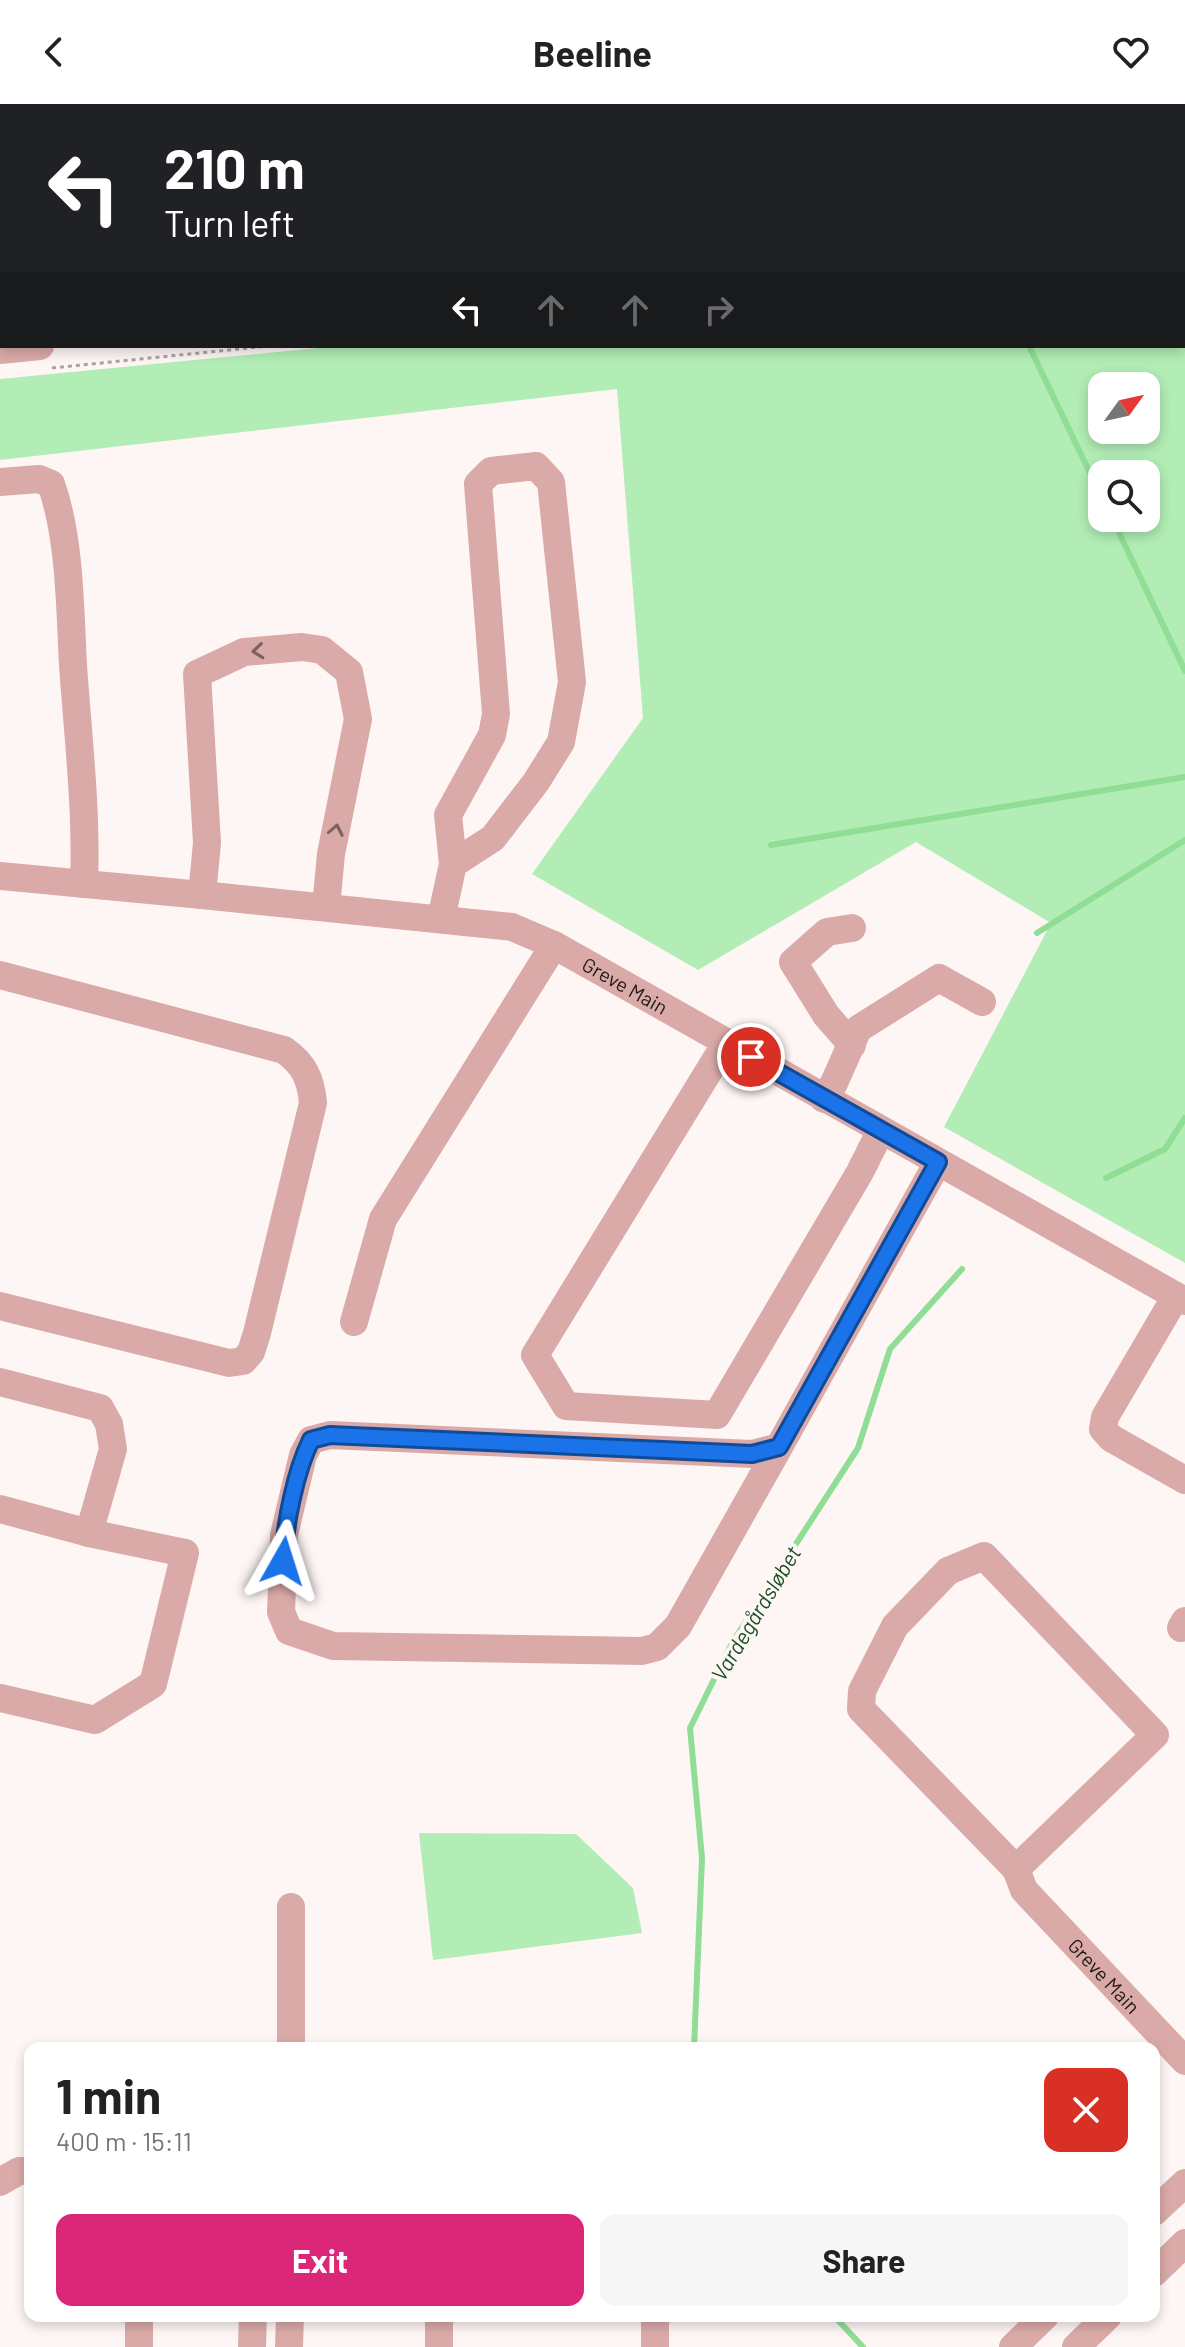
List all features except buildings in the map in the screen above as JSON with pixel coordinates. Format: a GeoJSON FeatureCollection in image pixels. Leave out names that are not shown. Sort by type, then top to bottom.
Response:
{"type":"FeatureCollection","features":[{"type":"Feature","properties":{"kind":"street"},"geometry":{"type":"LineString","coordinates":[[0,350],[43,357]]}},
{"type":"Feature","properties":{"kind":"street"},"geometry":{"type":"LineString","coordinates":[[441,919],[453,864],[448,815],[492,735],[496,714],[478,484],[491,471],[536,466],[551,482],[572,682],[561,742],[536,782],[493,838],[453,864]]}},
{"type":"Feature","properties":{"kind":"street"},"geometry":{"type":"LineString","coordinates":[[0,482],[39,479],[51,484],[57,502],[68,577],[85,835],[84,884]]}},
{"type":"Feature","properties":{"kind":"street"},"geometry":{"type":"LineString","coordinates":[[202,895],[207,843],[197,674],[244,652],[302,647],[322,650],[349,672],[358,719],[331,854],[326,907]]}},
{"type":"Feature","properties":{"kind":"street","name":"Greve Main"},"geometry":{"type":"LineString","coordinates":[[0,876],[512,927],[554,945],[1180,1298]]}},
{"type":"Feature","properties":{"kind":"street"},"geometry":{"type":"LineString","coordinates":[[852,928],[827,932],[793,962],[826,1015],[852,1045]]}},
{"type":"Feature","properties":{"kind":"street"},"geometry":{"type":"LineString","coordinates":[[354,1322],[383,1219],[554,945]]}},
{"type":"Feature","properties":{"kind":"street"},"geometry":{"type":"LineString","coordinates":[[0,975],[284,1050],[307,1073],[313,1103],[257,1333],[251,1352],[243,1361],[229,1363],[0,1306]]}},
{"type":"Feature","properties":{"kind":"street"},"geometry":{"type":"LineString","coordinates":[[824,1099],[858,1029],[939,978],[982,1002]]}},
{"type":"Feature","properties":{"kind":"street"},"geometry":{"type":"LineString","coordinates":[[726,1043],[535,1355],[566,1406],[717,1415],[860,1172],[881,1130]]}},
{"type":"Feature","properties":{"kind":"street"},"geometry":{"type":"LineString","coordinates":[[779,1447],[752,1454],[330,1435],[311,1440],[303,1455],[284,1535],[281,1612],[289,1631],[333,1646],[642,1651],[657,1647],[678,1626],[779,1447],[938,1162]]}},
{"type":"Feature","properties":{"kind":"street"},"geometry":{"type":"LineString","coordinates":[[1180,1298],[1105,1417],[1103,1429],[1111,1438],[1185,1480]]}},
{"type":"Feature","properties":{"kind":"street"},"geometry":{"type":"LineString","coordinates":[[0,1382],[100,1408],[109,1424],[113,1449],[89,1533]]}},
{"type":"Feature","properties":{"kind":"street"},"geometry":{"type":"LineString","coordinates":[[0,1509],[89,1533],[185,1553],[153,1684],[95,1720],[0,1698]]}},
{"type":"Feature","properties":{"kind":"street","name":"Greve Main"},"geometry":{"type":"LineString","coordinates":[[1020,1880],[1155,1735],[984,1556],[948,1571],[895,1626],[862,1691],[861,1709],[1185,2061]]}},
{"type":"Feature","properties":{"kind":"street"},"geometry":{"type":"LineString","coordinates":[[291,1907],[291,2042]]}},
{"type":"Feature","properties":{"kind":"street"},"geometry":{"type":"LineString","coordinates":[[0,2182],[24,2171]]}},
{"type":"Feature","properties":{"kind":"street"},"geometry":{"type":"LineString","coordinates":[[1160,2206],[1185,2183]]}},
{"type":"Feature","properties":{"kind":"street"},"geometry":{"type":"LineString","coordinates":[[1160,2267],[1185,2243]]}},
{"type":"Feature","properties":{"kind":"street"},"geometry":{"type":"LineString","coordinates":[[139,2322],[139,2347]]}},
{"type":"Feature","properties":{"kind":"street"},"geometry":{"type":"LineString","coordinates":[[252,2347],[253,2322]]}},
{"type":"Feature","properties":{"kind":"street"},"geometry":{"type":"LineString","coordinates":[[289,2347],[290,2322]]}},
{"type":"Feature","properties":{"kind":"street"},"geometry":{"type":"LineString","coordinates":[[439,2322],[439,2347]]}},
{"type":"Feature","properties":{"kind":"street"},"geometry":{"type":"LineString","coordinates":[[655,2322],[655,2347]]}},
{"type":"Feature","properties":{"kind":"street"},"geometry":{"type":"LineString","coordinates":[[1013,2347],[1039,2322]]}},
{"type":"Feature","properties":{"kind":"street"},"geometry":{"type":"LineString","coordinates":[[1076,2347],[1102,2322]]}},
{"type":"Feature","properties":{"kind":"path"},"geometry":{"type":"LineString","coordinates":[[43,357],[227,348]]}},
{"type":"Feature","properties":{"kind":"green space"},"geometry":{"type":"Polygon","coordinates":[[[318,348],[1185,348],[1185,1263],[944,1127],[1051,923],[916,842],[698,970],[532,874],[643,718],[617,389],[0,460],[0,379],[318,348]]]}},
{"type":"Feature","properties":{"kind":"green space"},"geometry":{"type":"Polygon","coordinates":[[[419,1833],[576,1834],[633,1888],[642,1933],[433,1960],[419,1833]]]}},
{"type":"Feature","properties":{"kind":"waterway"},"geometry":{"type":"LineString","coordinates":[[1030,348],[1088,469]]}},
{"type":"Feature","properties":{"kind":"waterway"},"geometry":{"type":"LineString","coordinates":[[1119,532],[1185,671]]}},
{"type":"Feature","properties":{"kind":"waterway"},"geometry":{"type":"LineString","coordinates":[[771,845],[1185,777]]}},
{"type":"Feature","properties":{"kind":"waterway"},"geometry":{"type":"LineString","coordinates":[[1037,933],[1185,840]]}},
{"type":"Feature","properties":{"kind":"waterway","name":"Vardegårdsløbet"},"geometry":{"type":"LineString","coordinates":[[1106,1178],[1165,1149],[1185,1118]]}},
{"type":"Feature","properties":{"kind":"waterway","name":"Vardegårdsløbet"},"geometry":{"type":"LineString","coordinates":[[694,2042],[702,1858],[690,1728],[732,1643],[858,1448],[890,1349],[962,1269]]}},
{"type":"Feature","properties":{"kind":"waterway","name":"Vardegårdsløbet"},"geometry":{"type":"LineString","coordinates":[[840,2322],[863,2347]]}},
{"type":"Feature","properties":{"kind":"route"},"geometry":{"type":"LineString","coordinates":[[283,1561],[284,1535],[303,1455],[311,1440],[330,1435],[752,1454],[779,1447],[938,1162],[751,1057]]}}]}
